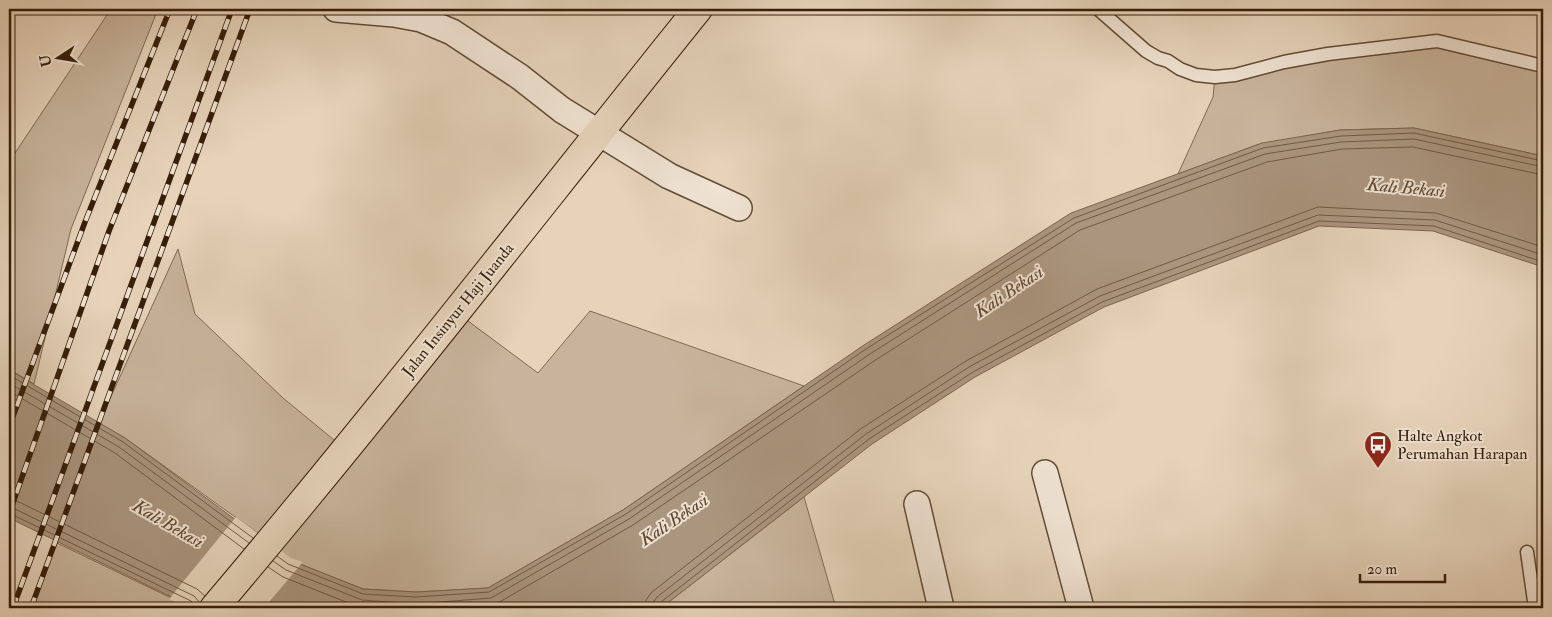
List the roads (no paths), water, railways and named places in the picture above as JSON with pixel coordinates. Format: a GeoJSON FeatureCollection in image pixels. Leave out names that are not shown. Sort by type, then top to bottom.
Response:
{"type":"FeatureCollection","features":[{"type":"Feature","properties":{"kind":"main road","name":"Jalan Insinyur Haji Juanda"},"geometry":{"type":"LineString","coordinates":[[214,608],[374,415],[698,9]]}},
{"type":"Feature","properties":{"kind":"street"},"geometry":{"type":"LineString","coordinates":[[336,9],[394,14],[421,19],[452,32],[520,77],[562,110],[669,176],[739,208]]}},
{"type":"Feature","properties":{"kind":"street"},"geometry":{"type":"LineString","coordinates":[[1045,473],[1081,608]]}},
{"type":"Feature","properties":{"kind":"street"},"geometry":{"type":"LineString","coordinates":[[917,504],[941,608]]}},
{"type":"Feature","properties":{"kind":"lane"},"geometry":{"type":"LineString","coordinates":[[1098,9],[1146,51],[1180,69],[1196,75],[1215,77],[1235,75],[1284,62],[1328,54],[1437,42],[1543,66]]}},
{"type":"Feature","properties":{"kind":"lane"},"geometry":{"type":"LineString","coordinates":[[1527,552],[1535,608]]}},
{"type":"Feature","properties":{"kind":"water","name":"Kali Bekasi"},"geometry":{"type":"Polygon","coordinates":[[[1414,128],[1543,156],[1543,267],[1433,231],[1319,226],[1104,307],[975,377],[872,444],[661,608],[194,608],[9,518],[9,370],[125,438],[290,560],[363,589],[416,592],[488,588],[623,510],[864,345],[1071,213],[1262,143],[1340,130],[1414,128]]]}},
{"type":"Feature","properties":{"kind":"railway"},"geometry":{"type":"LineString","coordinates":[[9,427],[85,222],[170,9]]}},
{"type":"Feature","properties":{"kind":"railway"},"geometry":{"type":"LineString","coordinates":[[9,514],[109,231],[197,9]]}},
{"type":"Feature","properties":{"kind":"railway"},"geometry":{"type":"LineString","coordinates":[[13,608],[232,9]]}},
{"type":"Feature","properties":{"kind":"railway"},"geometry":{"type":"LineString","coordinates":[[31,608],[250,9]]}},
{"type":"Feature","properties":{"kind":"place","name":"Halte Angkot Perumahan Harapan"},"geometry":{"type":"Point","coordinates":[1378,469]}}]}
